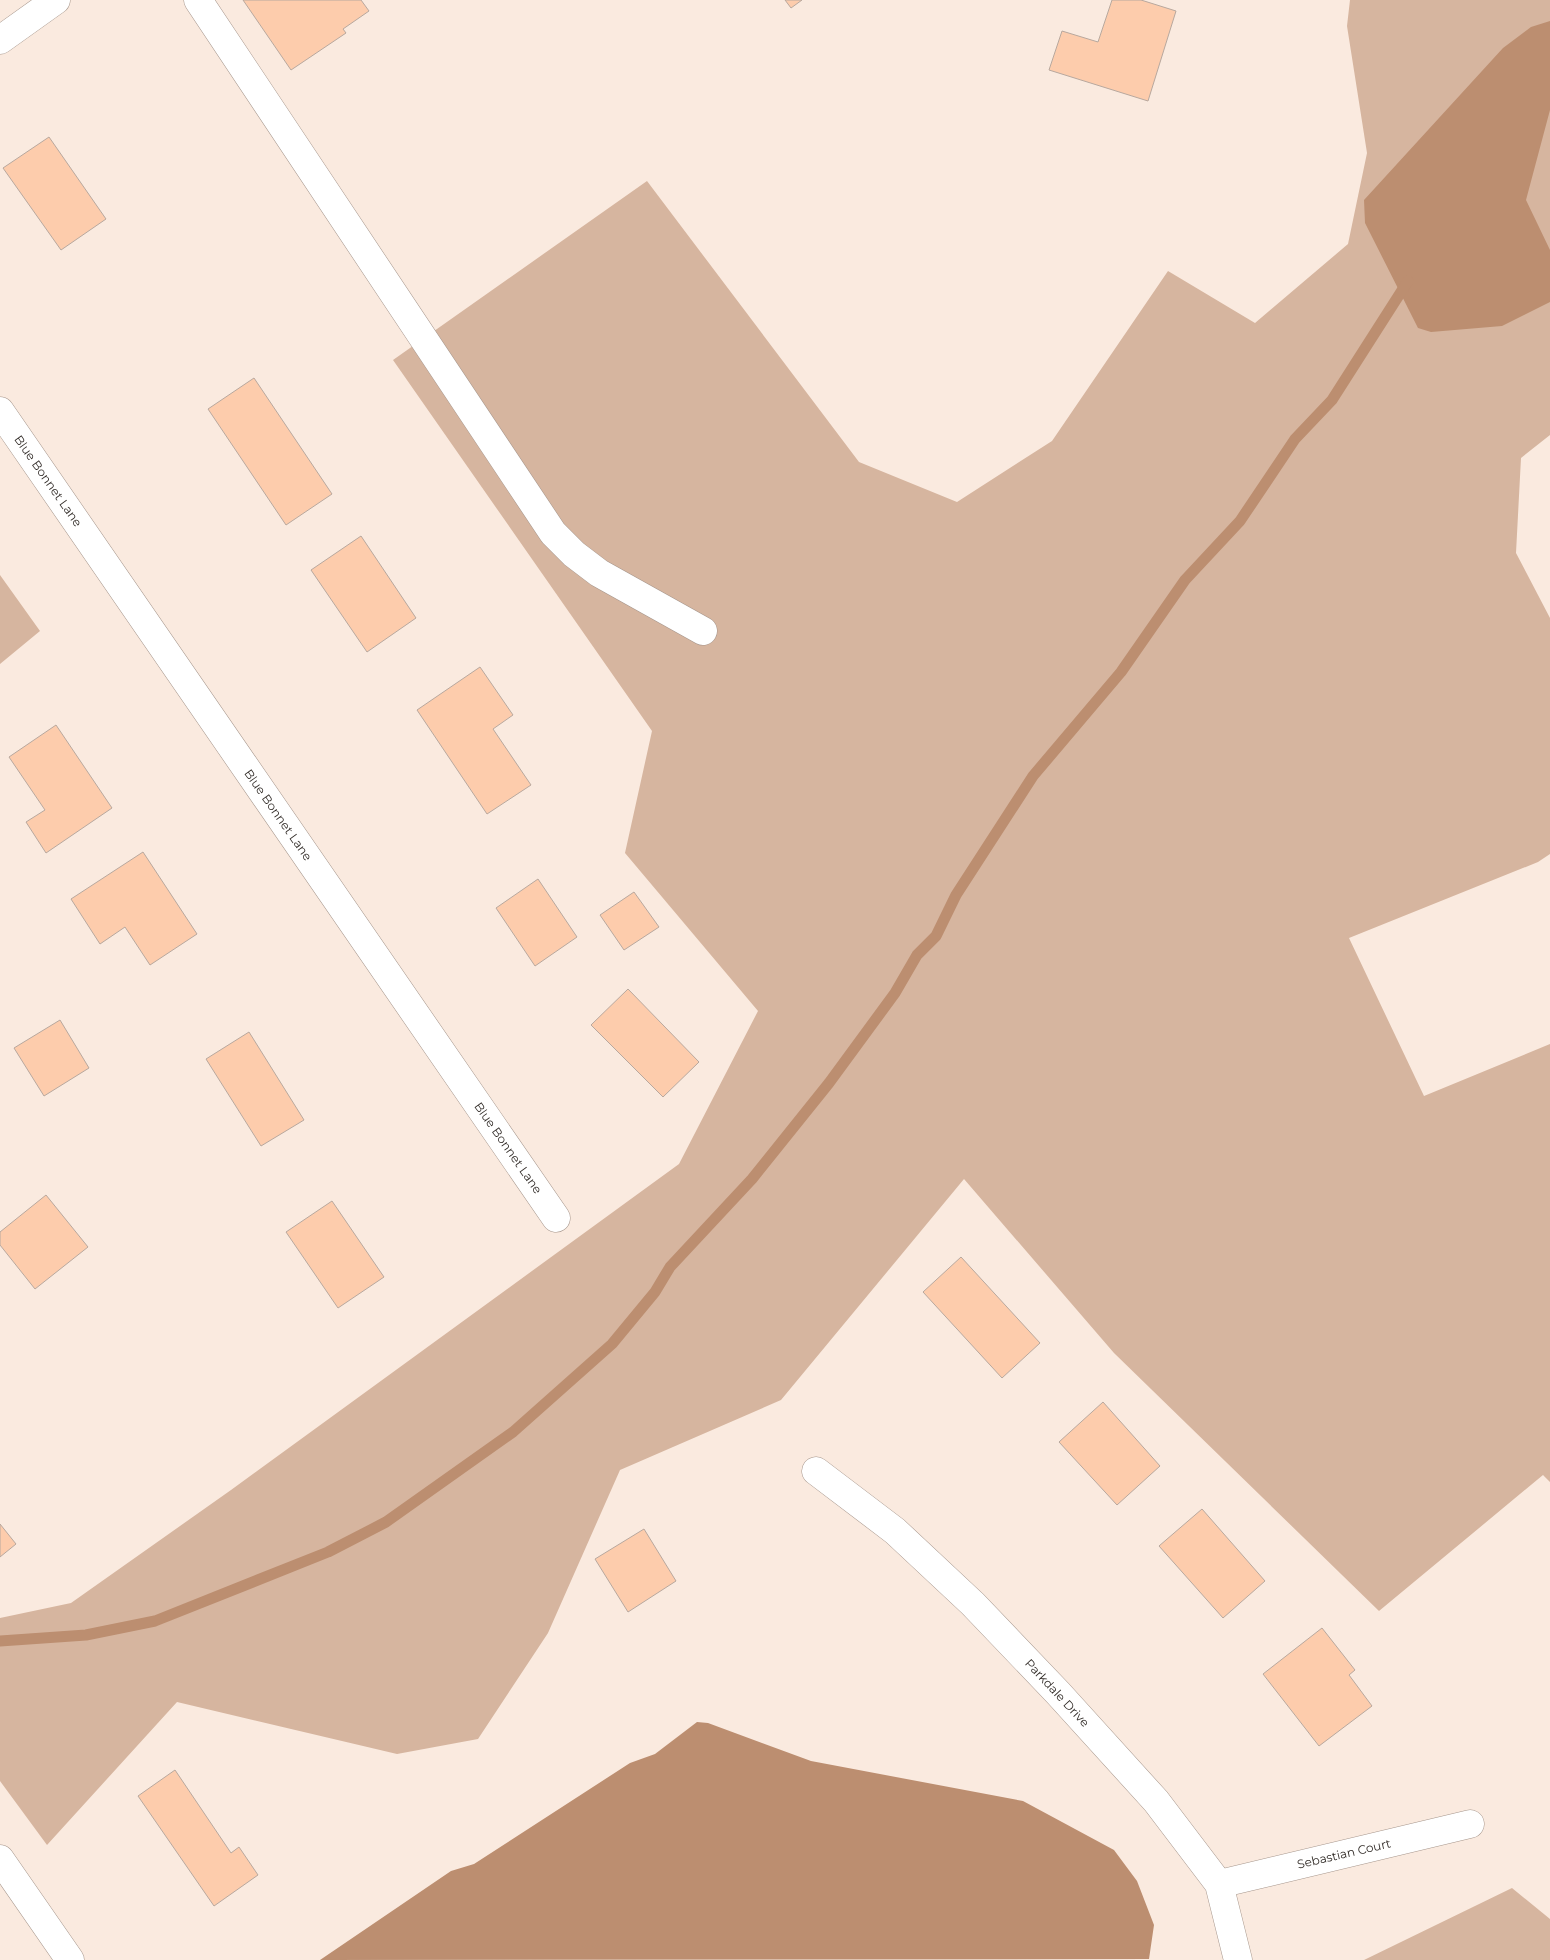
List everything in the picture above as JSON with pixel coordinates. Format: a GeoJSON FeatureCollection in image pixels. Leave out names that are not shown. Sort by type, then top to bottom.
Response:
{"type":"FeatureCollection","features":[{"type":"Feature","properties":{"kind":"street"},"geometry":{"type":"LineString","coordinates":[[0,40],[56,0]]}},
{"type":"Feature","properties":{"kind":"street"},"geometry":{"type":"LineString","coordinates":[[198,0],[553,533],[574,554],[599,573],[703,631]]}},
{"type":"Feature","properties":{"kind":"street","name":"Blue Bonnet Lane"},"geometry":{"type":"LineString","coordinates":[[0,411],[556,1218]]}},
{"type":"Feature","properties":{"kind":"street","name":"Parkdale Drive"},"geometry":{"type":"LineString","coordinates":[[816,1470],[895,1531],[973,1604],[1058,1693],[1156,1802],[1219,1884],[1238,1960]]}},
{"type":"Feature","properties":{"kind":"street","name":"Sebastian Court"},"geometry":{"type":"LineString","coordinates":[[1219,1884],[1470,1824]]}},
{"type":"Feature","properties":{"kind":"street"},"geometry":{"type":"LineString","coordinates":[[0,1859],[70,1960]]}},
{"type":"Feature","properties":{"kind":"shaded area"},"geometry":{"type":"Polygon","coordinates":[[[1350,0],[1550,0],[1550,435],[1521,458],[1516,553],[1550,618],[1550,854],[1538,862],[1349,938],[1424,1096],[1550,1044],[1550,1482],[1543,1475],[1379,1611],[1114,1353],[964,1179],[781,1400],[620,1470],[548,1633],[478,1739],[397,1754],[177,1702],[47,1845],[0,1781],[0,1618],[71,1603],[231,1490],[679,1164],[758,1011],[625,853],[652,731],[393,360],[647,181],[859,462],[957,502],[1052,441],[1168,271],[1255,323],[1348,244],[1367,153],[1347,26],[1350,0]]]}},
{"type":"Feature","properties":{"kind":"shaded area"},"geometry":{"type":"Polygon","coordinates":[[[1550,21],[1550,110],[1526,200],[1550,250],[1550,302],[1502,326],[1431,332],[1418,328],[1365,223],[1364,200],[1503,48],[1531,27],[1550,21]]]}},
{"type":"Feature","properties":{"kind":"shaded area"},"geometry":{"type":"Polygon","coordinates":[[[0,575],[40,631],[0,664],[0,575]]]}},
{"type":"Feature","properties":{"kind":"shaded area"},"geometry":{"type":"Polygon","coordinates":[[[697,1722],[708,1723],[811,1761],[1023,1801],[1114,1850],[1137,1881],[1154,1925],[1149,1959],[320,1960],[451,1871],[474,1864],[630,1763],[655,1754],[697,1722]]]}},
{"type":"Feature","properties":{"kind":"shaded area"},"geometry":{"type":"Polygon","coordinates":[[[1512,1888],[1550,1919],[1550,1960],[1364,1960],[1512,1888]]]}},
{"type":"Feature","properties":{"kind":"building"},"geometry":{"type":"Polygon","coordinates":[[[243,0],[361,0],[369,11],[343,29],[346,33],[291,70],[243,0]]]}},
{"type":"Feature","properties":{"kind":"building"},"geometry":{"type":"Polygon","coordinates":[[[785,0],[802,0],[791,8],[785,0]]]}},
{"type":"Feature","properties":{"kind":"building"},"geometry":{"type":"Polygon","coordinates":[[[1112,0],[1141,0],[1176,11],[1148,101],[1049,70],[1062,31],[1098,42],[1112,0]]]}},
{"type":"Feature","properties":{"kind":"building"},"geometry":{"type":"Polygon","coordinates":[[[49,137],[106,219],[61,250],[3,168],[49,137]]]}},
{"type":"Feature","properties":{"kind":"building"},"geometry":{"type":"Polygon","coordinates":[[[254,378],[332,494],[286,525],[208,409],[254,378]]]}},
{"type":"Feature","properties":{"kind":"building"},"geometry":{"type":"Polygon","coordinates":[[[361,536],[416,618],[367,652],[311,570],[361,536]]]}},
{"type":"Feature","properties":{"kind":"building"},"geometry":{"type":"Polygon","coordinates":[[[480,667],[513,715],[493,729],[531,785],[487,814],[417,710],[480,667]]]}},
{"type":"Feature","properties":{"kind":"building"},"geometry":{"type":"Polygon","coordinates":[[[56,725],[112,808],[46,853],[26,822],[45,810],[9,757],[56,725]]]}},
{"type":"Feature","properties":{"kind":"building"},"geometry":{"type":"Polygon","coordinates":[[[143,852],[197,934],[150,965],[125,927],[100,944],[71,899],[143,852]]]}},
{"type":"Feature","properties":{"kind":"building"},"geometry":{"type":"Polygon","coordinates":[[[538,879],[577,937],[535,966],[496,908],[538,879]]]}},
{"type":"Feature","properties":{"kind":"building"},"geometry":{"type":"Polygon","coordinates":[[[634,892],[659,927],[624,950],[600,915],[634,892]]]}},
{"type":"Feature","properties":{"kind":"building"},"geometry":{"type":"Polygon","coordinates":[[[628,989],[699,1062],[663,1097],[591,1025],[628,989]]]}},
{"type":"Feature","properties":{"kind":"building"},"geometry":{"type":"Polygon","coordinates":[[[60,1020],[89,1068],[44,1096],[14,1048],[60,1020]]]}},
{"type":"Feature","properties":{"kind":"building"},"geometry":{"type":"Polygon","coordinates":[[[249,1032],[304,1120],[261,1146],[206,1059],[249,1032]]]}},
{"type":"Feature","properties":{"kind":"building"},"geometry":{"type":"Polygon","coordinates":[[[46,1195],[88,1247],[35,1289],[0,1245],[0,1232],[46,1195]]]}},
{"type":"Feature","properties":{"kind":"building"},"geometry":{"type":"Polygon","coordinates":[[[332,1201],[384,1277],[338,1308],[286,1232],[332,1201]]]}},
{"type":"Feature","properties":{"kind":"building"},"geometry":{"type":"Polygon","coordinates":[[[961,1257],[1040,1343],[1002,1378],[923,1292],[961,1257]]]}},
{"type":"Feature","properties":{"kind":"building"},"geometry":{"type":"Polygon","coordinates":[[[1103,1402],[1160,1466],[1117,1505],[1059,1442],[1103,1402]]]}},
{"type":"Feature","properties":{"kind":"building"},"geometry":{"type":"Polygon","coordinates":[[[1202,1509],[1265,1581],[1223,1618],[1159,1546],[1202,1509]]]}},
{"type":"Feature","properties":{"kind":"building"},"geometry":{"type":"Polygon","coordinates":[[[0,1524],[16,1544],[0,1557],[0,1524]]]}},
{"type":"Feature","properties":{"kind":"building"},"geometry":{"type":"Polygon","coordinates":[[[644,1529],[676,1581],[628,1612],[595,1559],[644,1529]]]}},
{"type":"Feature","properties":{"kind":"building"},"geometry":{"type":"Polygon","coordinates":[[[1322,1628],[1355,1670],[1349,1675],[1372,1706],[1319,1746],[1263,1674],[1322,1628]]]}},
{"type":"Feature","properties":{"kind":"building"},"geometry":{"type":"Polygon","coordinates":[[[175,1770],[231,1853],[239,1847],[258,1875],[214,1906],[138,1796],[175,1770]]]}},
{"type":"Feature","properties":{"kind":"waterway"},"geometry":{"type":"LineString","coordinates":[[0,1641],[86,1635],[155,1621],[328,1552],[386,1522],[513,1432],[612,1344],[655,1292],[670,1267],[752,1179],[829,1083],[895,993],[917,955],[936,936],[956,895],[1033,776],[1121,672],[1185,580],[1240,521],[1295,439],[1332,400],[1408,281]]}}]}
